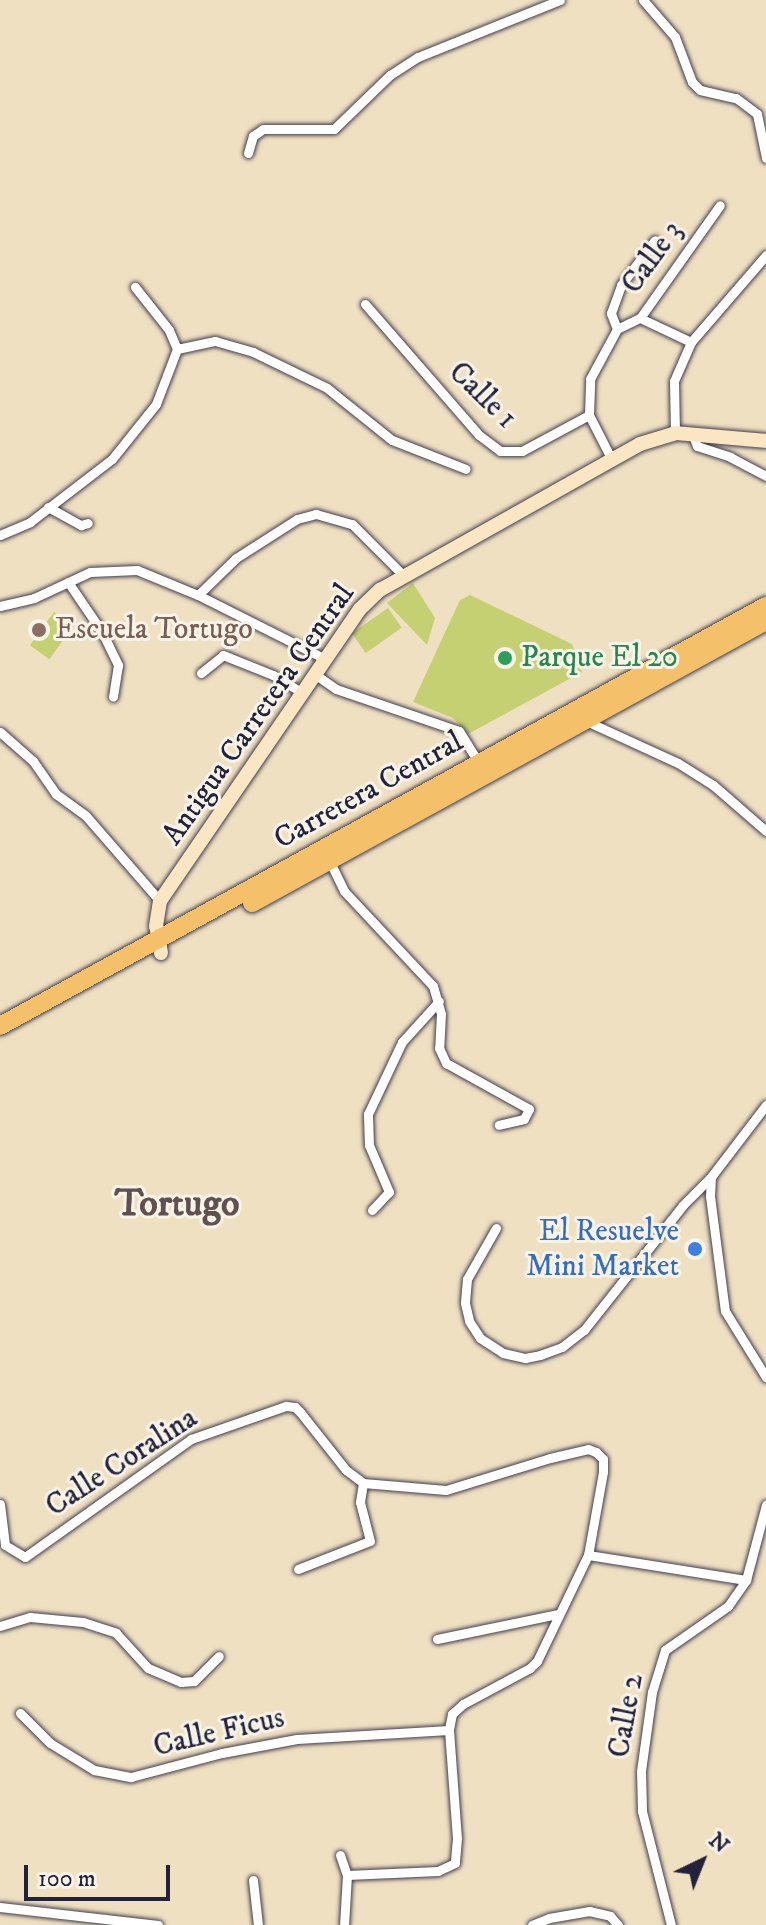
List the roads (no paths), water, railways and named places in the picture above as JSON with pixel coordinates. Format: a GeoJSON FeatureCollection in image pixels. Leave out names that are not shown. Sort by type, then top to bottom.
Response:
{"type":"FeatureCollection","features":[{"type":"Feature","properties":{"kind":"highway","name":"Carretera Central"},"geometry":{"type":"LineString","coordinates":[[0,1026],[329,860],[766,606]]}},
{"type":"Feature","properties":{"kind":"highway","name":"Carretera Central"},"geometry":{"type":"LineString","coordinates":[[0,1039],[478,762],[766,621]]}},
{"type":"Feature","properties":{"kind":"street"},"geometry":{"type":"LineString","coordinates":[[248,153],[253,136],[263,129],[334,129],[390,75],[418,57],[560,0]]}},
{"type":"Feature","properties":{"kind":"street"},"geometry":{"type":"LineString","coordinates":[[643,0],[675,37],[692,82],[700,90],[736,98],[757,114],[766,158]]}},
{"type":"Feature","properties":{"kind":"street","name":"Calle 3"},"geometry":{"type":"LineString","coordinates":[[617,329],[640,318],[720,205]]}},
{"type":"Feature","properties":{"kind":"street"},"geometry":{"type":"LineString","coordinates":[[612,460],[589,415],[590,379],[617,329],[611,313],[621,285],[655,240]]}},
{"type":"Feature","properties":{"kind":"street"},"geometry":{"type":"LineString","coordinates":[[675,433],[674,381],[691,342],[748,281],[766,255]]}},
{"type":"Feature","properties":{"kind":"street"},"geometry":{"type":"LineString","coordinates":[[0,535],[30,522],[112,459],[156,404],[177,349],[169,330],[135,287]]}},
{"type":"Feature","properties":{"kind":"street","name":"Calle 1"},"geometry":{"type":"LineString","coordinates":[[365,304],[479,435],[500,451],[522,451],[589,415]]}},
{"type":"Feature","properties":{"kind":"street"},"geometry":{"type":"LineString","coordinates":[[640,318],[691,342]]}},
{"type":"Feature","properties":{"kind":"street"},"geometry":{"type":"LineString","coordinates":[[177,349],[215,341],[253,352],[327,388],[392,440],[466,469]]}},
{"type":"Feature","properties":{"kind":"street","name":"Antigua Carretera Central"},"geometry":{"type":"LineString","coordinates":[[160,901],[360,609],[380,590],[640,444],[675,433],[766,441]]}},
{"type":"Feature","properties":{"kind":"street"},"geometry":{"type":"LineString","coordinates":[[692,433],[697,446],[730,457],[766,476]]}},
{"type":"Feature","properties":{"kind":"street"},"geometry":{"type":"LineString","coordinates":[[48,507],[81,525],[88,523]]}},
{"type":"Feature","properties":{"kind":"street"},"geometry":{"type":"LineString","coordinates":[[198,595],[236,558],[297,519],[316,514],[352,524],[404,576]]}},
{"type":"Feature","properties":{"kind":"street"},"geometry":{"type":"LineString","coordinates":[[0,606],[34,598],[90,572],[137,570],[198,595],[325,659]]}},
{"type":"Feature","properties":{"kind":"street"},"geometry":{"type":"LineString","coordinates":[[68,582],[102,632],[118,665],[113,697]]}},
{"type":"Feature","properties":{"kind":"street"},"geometry":{"type":"LineString","coordinates":[[201,673],[223,655],[273,675],[303,693]]}},
{"type":"Feature","properties":{"kind":"street"},"geometry":{"type":"LineString","coordinates":[[316,675],[336,689],[448,725],[459,731],[478,762]]}},
{"type":"Feature","properties":{"kind":"street"},"geometry":{"type":"LineString","coordinates":[[579,714],[678,763],[736,800],[766,831]]}},
{"type":"Feature","properties":{"kind":"street"},"geometry":{"type":"LineString","coordinates":[[0,732],[33,761],[56,794],[86,816],[160,901],[156,915],[160,947]]}},
{"type":"Feature","properties":{"kind":"street"},"geometry":{"type":"LineString","coordinates":[[329,860],[344,891],[433,986],[439,1001],[439,1048],[446,1063],[529,1109],[524,1119],[499,1125]]}},
{"type":"Feature","properties":{"kind":"street"},"geometry":{"type":"LineString","coordinates":[[372,1210],[389,1192],[369,1145],[368,1114],[402,1042],[439,1001]]}},
{"type":"Feature","properties":{"kind":"street"},"geometry":{"type":"LineString","coordinates":[[496,1228],[467,1279],[465,1303],[469,1321],[480,1338],[503,1353],[525,1358],[562,1347],[584,1330],[683,1205],[711,1177],[766,1105]]}},
{"type":"Feature","properties":{"kind":"street"},"geometry":{"type":"LineString","coordinates":[[711,1177],[711,1216],[725,1311],[766,1377]]}},
{"type":"Feature","properties":{"kind":"street","name":"Calle Coralina"},"geometry":{"type":"LineString","coordinates":[[0,1504],[5,1545],[25,1557],[191,1439],[286,1406],[295,1407],[300,1412],[346,1470],[363,1483]]}},
{"type":"Feature","properties":{"kind":"street"},"geometry":{"type":"LineString","coordinates":[[298,1569],[370,1541],[360,1502],[363,1483],[446,1490],[588,1449],[603,1459],[588,1555],[537,1661],[530,1668],[463,1704],[452,1714],[449,1730],[457,1838],[455,1863],[438,1871],[347,1875]]}},
{"type":"Feature","properties":{"kind":"street","name":"Calle 2"},"geometry":{"type":"LineString","coordinates":[[671,1925],[642,1811],[641,1771],[652,1692],[665,1650],[728,1606],[746,1580],[766,1505]]}},
{"type":"Feature","properties":{"kind":"street"},"geometry":{"type":"LineString","coordinates":[[588,1555],[746,1580]]}},
{"type":"Feature","properties":{"kind":"street"},"geometry":{"type":"LineString","coordinates":[[437,1639],[558,1614]]}},
{"type":"Feature","properties":{"kind":"street"},"geometry":{"type":"LineString","coordinates":[[0,1626],[30,1617],[83,1622],[116,1633],[148,1668],[181,1682],[194,1681],[219,1656]]}},
{"type":"Feature","properties":{"kind":"street","name":"Calle Ficus"},"geometry":{"type":"LineString","coordinates":[[20,1713],[50,1743],[94,1770],[131,1777],[222,1753],[297,1739],[449,1730]]}},
{"type":"Feature","properties":{"kind":"street"},"geometry":{"type":"LineString","coordinates":[[340,1855],[347,1875],[344,1925]]}},
{"type":"Feature","properties":{"kind":"street"},"geometry":{"type":"LineString","coordinates":[[253,1880],[258,1925]]}},
{"type":"Feature","properties":{"kind":"street"},"geometry":{"type":"LineString","coordinates":[[0,1907],[158,1925]]}},
{"type":"Feature","properties":{"kind":"street"},"geometry":{"type":"LineString","coordinates":[[532,1925],[549,1918],[589,1911],[610,1916],[618,1925]]}},
{"type":"Feature","properties":{"kind":"place","name":"Escuela Tortugo"},"geometry":{"type":"Point","coordinates":[39,630]}},
{"type":"Feature","properties":{"kind":"place","name":"Parque El 20"},"geometry":{"type":"Point","coordinates":[505,658]}},
{"type":"Feature","properties":{"kind":"place","name":"El Resuelve Mini Market"},"geometry":{"type":"Point","coordinates":[695,1249]}},
{"type":"Feature","properties":{"kind":"district","name":"Tortugo"},"geometry":{"type":"Point","coordinates":[177,1205]}}]}
